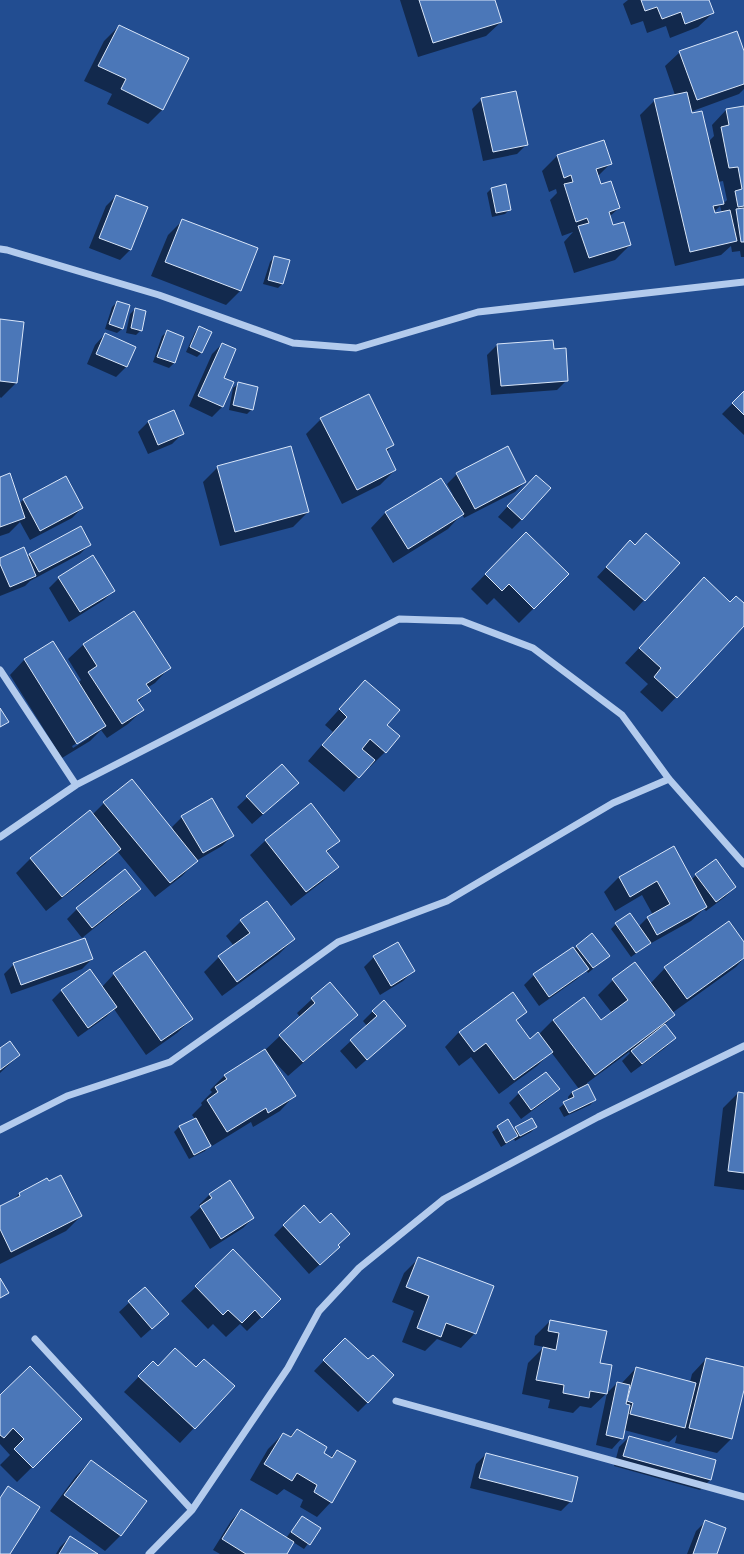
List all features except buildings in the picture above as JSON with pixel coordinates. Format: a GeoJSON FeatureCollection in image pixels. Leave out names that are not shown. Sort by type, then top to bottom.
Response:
{"type":"FeatureCollection","features":[{"type":"Feature","properties":{"kind":"street"},"geometry":{"type":"LineString","coordinates":[[0,249],[159,295],[293,343],[356,348],[478,312],[744,282]]}},
{"type":"Feature","properties":{"kind":"street"},"geometry":{"type":"LineString","coordinates":[[0,837],[76,785],[399,619],[462,621],[533,648],[622,715],[669,779],[744,864]]}},
{"type":"Feature","properties":{"kind":"street"},"geometry":{"type":"LineString","coordinates":[[0,670],[76,785]]}},
{"type":"Feature","properties":{"kind":"street"},"geometry":{"type":"LineString","coordinates":[[0,1130],[67,1096],[170,1062],[338,942],[447,901],[613,803],[669,779]]}},
{"type":"Feature","properties":{"kind":"street"},"geometry":{"type":"LineString","coordinates":[[149,1554],[192,1510],[288,1368],[320,1311],[359,1268],[444,1199],[598,1118],[744,1046]]}},
{"type":"Feature","properties":{"kind":"street"},"geometry":{"type":"LineString","coordinates":[[35,1339],[192,1510]]}},
{"type":"Feature","properties":{"kind":"street"},"geometry":{"type":"LineString","coordinates":[[396,1401],[744,1497]]}}]}
